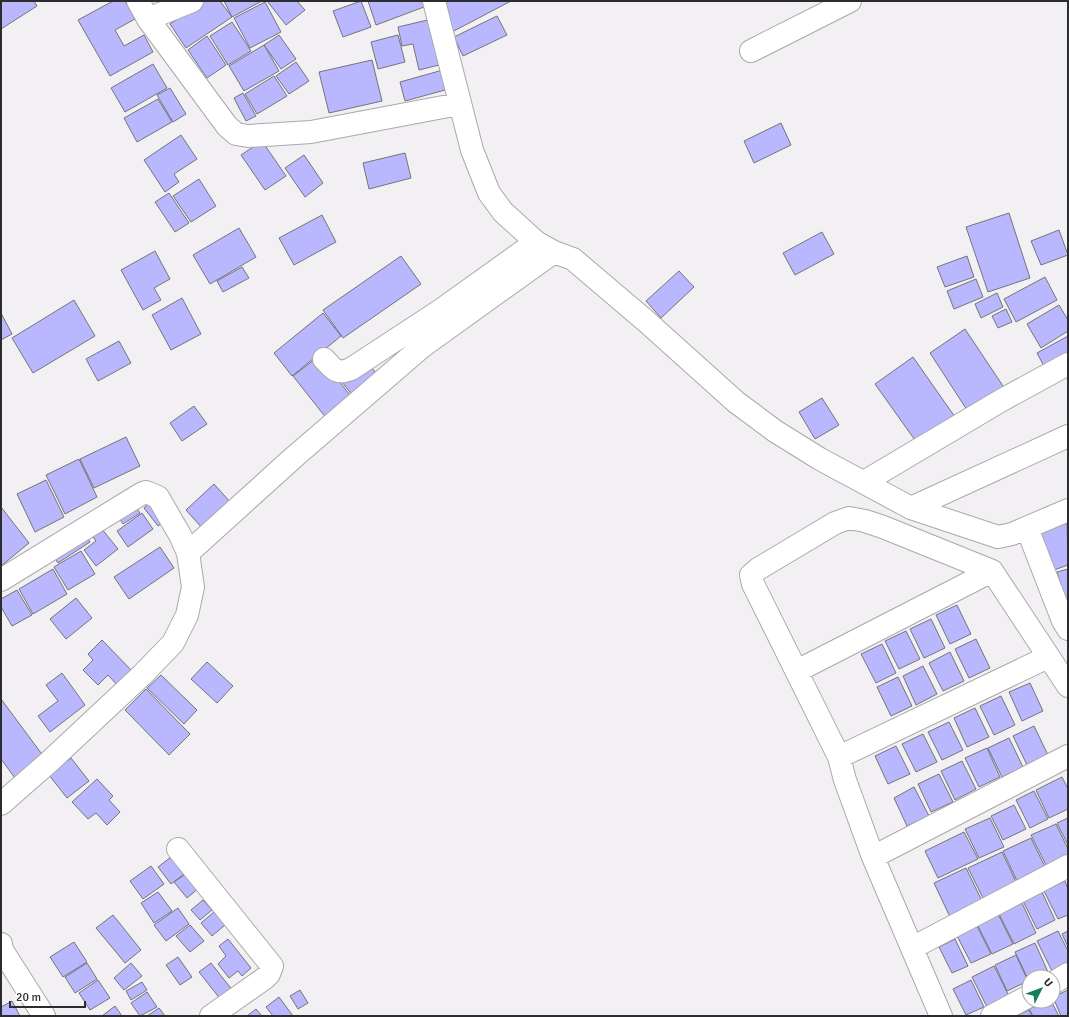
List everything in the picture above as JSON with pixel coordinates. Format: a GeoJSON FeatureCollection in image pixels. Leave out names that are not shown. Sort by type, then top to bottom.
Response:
{"type":"FeatureCollection","features":[{"type":"Feature","properties":{"kind":"street"},"geometry":{"type":"LineString","coordinates":[[192,1],[143,10],[227,126],[236,134],[248,136],[311,132],[459,104]]}},
{"type":"Feature","properties":{"kind":"street"},"geometry":{"type":"LineString","coordinates":[[434,1],[454,74],[459,104],[472,150],[489,193],[503,212],[545,247],[573,259],[648,322],[736,402],[775,431],[820,459],[911,508],[998,537],[1012,534],[1068,510]]}},
{"type":"Feature","properties":{"kind":"street"},"geometry":{"type":"LineString","coordinates":[[751,51],[850,1]]}},
{"type":"Feature","properties":{"kind":"street"},"geometry":{"type":"LineString","coordinates":[[324,359],[336,371],[342,372],[351,369],[441,310],[545,247]]}},
{"type":"Feature","properties":{"kind":"street"},"geometry":{"type":"LineString","coordinates":[[188,553],[293,458],[423,346],[545,247]]}},
{"type":"Feature","properties":{"kind":"street"},"geometry":{"type":"LineString","coordinates":[[864,482],[1002,400],[1068,364]]}},
{"type":"Feature","properties":{"kind":"street"},"geometry":{"type":"LineString","coordinates":[[911,508],[1068,436]]}},
{"type":"Feature","properties":{"kind":"street"},"geometry":{"type":"LineString","coordinates":[[1,580],[127,502],[146,492],[158,497],[180,535],[188,553],[193,587],[187,616],[172,643],[142,675],[49,762],[1,804]]}},
{"type":"Feature","properties":{"kind":"street"},"geometry":{"type":"LineString","coordinates":[[941,1016],[874,857],[845,780],[839,757],[753,584],[751,575],[758,569],[835,523],[849,518],[883,527],[992,572],[1068,686]]}},
{"type":"Feature","properties":{"kind":"street"},"geometry":{"type":"LineString","coordinates":[[1027,528],[1066,623]]}},
{"type":"Feature","properties":{"kind":"street"},"geometry":{"type":"LineString","coordinates":[[797,672],[992,572]]}},
{"type":"Feature","properties":{"kind":"street"},"geometry":{"type":"LineString","coordinates":[[839,757],[1048,657]]}},
{"type":"Feature","properties":{"kind":"street"},"geometry":{"type":"LineString","coordinates":[[874,857],[1068,756]]}},
{"type":"Feature","properties":{"kind":"street"},"geometry":{"type":"LineString","coordinates":[[178,849],[272,966],[269,974],[265,978],[211,1016]]}},
{"type":"Feature","properties":{"kind":"street"},"geometry":{"type":"LineString","coordinates":[[912,948],[1068,866]]}},
{"type":"Feature","properties":{"kind":"street"},"geometry":{"type":"LineString","coordinates":[[1,944],[2,950],[44,1016]]}},
{"type":"Feature","properties":{"kind":"street"},"geometry":{"type":"LineString","coordinates":[[992,1016],[1021,1000]]}},
{"type":"Feature","properties":{"kind":"building"},"geometry":{"type":"Polygon","coordinates":[[[1,1],[34,1],[37,6],[1,29],[1,1]]]}},
{"type":"Feature","properties":{"kind":"building"},"geometry":{"type":"Polygon","coordinates":[[[113,1],[125,1],[135,19],[115,30],[124,46],[144,35],[153,52],[110,76],[78,20],[113,1]]]}},
{"type":"Feature","properties":{"kind":"building"},"geometry":{"type":"Polygon","coordinates":[[[204,1],[220,1],[232,17],[186,48],[170,24],[204,1]]]}},
{"type":"Feature","properties":{"kind":"building"},"geometry":{"type":"Polygon","coordinates":[[[224,1],[262,1],[232,17],[224,1]]]}},
{"type":"Feature","properties":{"kind":"building"},"geometry":{"type":"Polygon","coordinates":[[[267,1],[297,1],[305,10],[286,25],[267,1]]]}},
{"type":"Feature","properties":{"kind":"building"},"geometry":{"type":"Polygon","coordinates":[[[361,1],[371,27],[343,37],[333,11],[361,1]]]}},
{"type":"Feature","properties":{"kind":"building"},"geometry":{"type":"Polygon","coordinates":[[[368,1],[431,1],[432,4],[376,25],[368,1]]]}},
{"type":"Feature","properties":{"kind":"building"},"geometry":{"type":"Polygon","coordinates":[[[443,1],[511,1],[452,32],[443,1]]]}},
{"type":"Feature","properties":{"kind":"building"},"geometry":{"type":"Polygon","coordinates":[[[265,2],[281,32],[250,48],[234,18],[265,2]]]}},
{"type":"Feature","properties":{"kind":"building"},"geometry":{"type":"Polygon","coordinates":[[[497,16],[507,35],[463,56],[454,37],[497,16]]]}},
{"type":"Feature","properties":{"kind":"building"},"geometry":{"type":"Polygon","coordinates":[[[436,18],[447,63],[419,70],[413,44],[402,46],[398,27],[436,18]]]}},
{"type":"Feature","properties":{"kind":"building"},"geometry":{"type":"Polygon","coordinates":[[[232,22],[251,51],[228,65],[210,36],[232,22]]]}},
{"type":"Feature","properties":{"kind":"building"},"geometry":{"type":"Polygon","coordinates":[[[279,35],[296,59],[281,69],[264,45],[279,35]]]}},
{"type":"Feature","properties":{"kind":"building"},"geometry":{"type":"Polygon","coordinates":[[[398,35],[405,62],[378,69],[371,42],[398,35]]]}},
{"type":"Feature","properties":{"kind":"building"},"geometry":{"type":"Polygon","coordinates":[[[207,36],[226,65],[207,78],[188,50],[207,36]]]}},
{"type":"Feature","properties":{"kind":"building"},"geometry":{"type":"Polygon","coordinates":[[[264,45],[279,71],[244,91],[229,66],[264,45]]]}},
{"type":"Feature","properties":{"kind":"building"},"geometry":{"type":"Polygon","coordinates":[[[372,60],[382,101],[329,113],[319,72],[372,60]]]}},
{"type":"Feature","properties":{"kind":"building"},"geometry":{"type":"Polygon","coordinates":[[[296,62],[309,81],[289,94],[276,76],[296,62]]]}},
{"type":"Feature","properties":{"kind":"building"},"geometry":{"type":"Polygon","coordinates":[[[153,64],[167,88],[125,112],[111,88],[153,64]]]}},
{"type":"Feature","properties":{"kind":"building"},"geometry":{"type":"Polygon","coordinates":[[[450,68],[456,87],[405,101],[400,82],[450,68]]]}},
{"type":"Feature","properties":{"kind":"building"},"geometry":{"type":"Polygon","coordinates":[[[274,76],[287,96],[257,114],[245,94],[274,76]]]}},
{"type":"Feature","properties":{"kind":"building"},"geometry":{"type":"Polygon","coordinates":[[[170,88],[186,114],[173,122],[157,95],[170,88]]]}},
{"type":"Feature","properties":{"kind":"building"},"geometry":{"type":"Polygon","coordinates":[[[243,93],[256,116],[246,121],[234,98],[243,93]]]}},
{"type":"Feature","properties":{"kind":"building"},"geometry":{"type":"Polygon","coordinates":[[[158,99],[172,122],[137,142],[124,118],[158,99]]]}},
{"type":"Feature","properties":{"kind":"building"},"geometry":{"type":"Polygon","coordinates":[[[781,123],[791,145],[754,163],[744,141],[781,123]]]}},
{"type":"Feature","properties":{"kind":"building"},"geometry":{"type":"Polygon","coordinates":[[[181,135],[197,159],[174,174],[179,182],[165,192],[144,160],[181,135]]]}},
{"type":"Feature","properties":{"kind":"building"},"geometry":{"type":"Polygon","coordinates":[[[262,141],[286,176],[265,190],[241,155],[262,141]]]}},
{"type":"Feature","properties":{"kind":"building"},"geometry":{"type":"Polygon","coordinates":[[[405,153],[411,178],[369,189],[363,163],[405,153]]]}},
{"type":"Feature","properties":{"kind":"building"},"geometry":{"type":"Polygon","coordinates":[[[304,155],[323,183],[305,197],[285,168],[304,155]]]}},
{"type":"Feature","properties":{"kind":"building"},"geometry":{"type":"Polygon","coordinates":[[[199,179],[216,206],[191,222],[173,196],[199,179]]]}},
{"type":"Feature","properties":{"kind":"building"},"geometry":{"type":"Polygon","coordinates":[[[169,193],[189,223],[175,232],[155,202],[169,193]]]}},
{"type":"Feature","properties":{"kind":"building"},"geometry":{"type":"Polygon","coordinates":[[[1009,213],[1030,278],[988,292],[966,227],[1009,213]]]}},
{"type":"Feature","properties":{"kind":"building"},"geometry":{"type":"Polygon","coordinates":[[[322,215],[336,242],[294,265],[279,238],[322,215]]]}},
{"type":"Feature","properties":{"kind":"building"},"geometry":{"type":"Polygon","coordinates":[[[239,228],[256,257],[210,284],[193,255],[239,228]]]}},
{"type":"Feature","properties":{"kind":"building"},"geometry":{"type":"Polygon","coordinates":[[[1059,230],[1068,255],[1041,265],[1031,241],[1059,230]]]}},
{"type":"Feature","properties":{"kind":"building"},"geometry":{"type":"Polygon","coordinates":[[[822,232],[834,254],[795,275],[783,253],[822,232]]]}},
{"type":"Feature","properties":{"kind":"building"},"geometry":{"type":"Polygon","coordinates":[[[155,251],[170,279],[154,288],[161,300],[143,310],[121,270],[155,251]]]}},
{"type":"Feature","properties":{"kind":"building"},"geometry":{"type":"Polygon","coordinates":[[[401,256],[421,284],[343,338],[323,310],[401,256]]]}},
{"type":"Feature","properties":{"kind":"building"},"geometry":{"type":"Polygon","coordinates":[[[967,256],[974,277],[945,287],[937,267],[967,256]]]}},
{"type":"Feature","properties":{"kind":"building"},"geometry":{"type":"Polygon","coordinates":[[[242,267],[249,278],[223,292],[217,281],[242,267]]]}},
{"type":"Feature","properties":{"kind":"building"},"geometry":{"type":"Polygon","coordinates":[[[679,271],[694,287],[661,318],[646,301],[679,271]]]}},
{"type":"Feature","properties":{"kind":"building"},"geometry":{"type":"Polygon","coordinates":[[[1045,277],[1057,300],[1016,322],[1004,299],[1045,277]]]}},
{"type":"Feature","properties":{"kind":"building"},"geometry":{"type":"Polygon","coordinates":[[[976,279],[983,297],[954,309],[947,291],[976,279]]]}},
{"type":"Feature","properties":{"kind":"building"},"geometry":{"type":"Polygon","coordinates":[[[997,293],[1003,307],[981,318],[975,304],[997,293]]]}},
{"type":"Feature","properties":{"kind":"building"},"geometry":{"type":"Polygon","coordinates":[[[182,298],[201,334],[171,350],[152,315],[182,298]]]}},
{"type":"Feature","properties":{"kind":"building"},"geometry":{"type":"Polygon","coordinates":[[[74,300],[95,336],[33,373],[12,338],[74,300]]]}},
{"type":"Feature","properties":{"kind":"building"},"geometry":{"type":"Polygon","coordinates":[[[1059,305],[1068,320],[1068,331],[1041,348],[1027,324],[1059,305]]]}},
{"type":"Feature","properties":{"kind":"building"},"geometry":{"type":"Polygon","coordinates":[[[1006,309],[1012,322],[998,328],[992,316],[1006,309]]]}},
{"type":"Feature","properties":{"kind":"building"},"geometry":{"type":"Polygon","coordinates":[[[1,313],[12,334],[1,340],[1,313]]]}},
{"type":"Feature","properties":{"kind":"building"},"geometry":{"type":"Polygon","coordinates":[[[323,313],[341,336],[292,376],[274,353],[323,313]]]}},
{"type":"Feature","properties":{"kind":"building"},"geometry":{"type":"Polygon","coordinates":[[[965,329],[1005,389],[969,413],[930,353],[965,329]]]}},
{"type":"Feature","properties":{"kind":"building"},"geometry":{"type":"Polygon","coordinates":[[[1068,336],[1068,361],[1047,372],[1037,353],[1068,336]]]}},
{"type":"Feature","properties":{"kind":"building"},"geometry":{"type":"Polygon","coordinates":[[[119,341],[131,363],[98,381],[86,359],[119,341]]]}},
{"type":"Feature","properties":{"kind":"building"},"geometry":{"type":"Polygon","coordinates":[[[319,356],[353,399],[327,419],[293,376],[319,356]]]}},
{"type":"Feature","properties":{"kind":"building"},"geometry":{"type":"Polygon","coordinates":[[[913,357],[955,417],[917,443],[875,384],[913,357]]]}},
{"type":"Feature","properties":{"kind":"building"},"geometry":{"type":"Polygon","coordinates":[[[367,361],[378,376],[353,396],[341,381],[367,361]]]}},
{"type":"Feature","properties":{"kind":"building"},"geometry":{"type":"Polygon","coordinates":[[[822,398],[839,425],[815,439],[799,412],[822,398]]]}},
{"type":"Feature","properties":{"kind":"building"},"geometry":{"type":"Polygon","coordinates":[[[194,406],[207,424],[182,441],[170,423],[194,406]]]}},
{"type":"Feature","properties":{"kind":"building"},"geometry":{"type":"Polygon","coordinates":[[[126,437],[140,466],[94,488],[80,459],[126,437]]]}},
{"type":"Feature","properties":{"kind":"building"},"geometry":{"type":"Polygon","coordinates":[[[79,459],[97,497],[65,514],[46,475],[79,459]]]}},
{"type":"Feature","properties":{"kind":"building"},"geometry":{"type":"Polygon","coordinates":[[[46,480],[64,517],[35,532],[17,494],[46,480]]]}},
{"type":"Feature","properties":{"kind":"building"},"geometry":{"type":"Polygon","coordinates":[[[214,484],[232,504],[203,529],[186,510],[214,484]]]}},
{"type":"Feature","properties":{"kind":"building"},"geometry":{"type":"Polygon","coordinates":[[[153,500],[168,518],[158,526],[144,508],[153,500]]]}},
{"type":"Feature","properties":{"kind":"building"},"geometry":{"type":"Polygon","coordinates":[[[132,502],[140,513],[123,524],[116,513],[132,502]]]}},
{"type":"Feature","properties":{"kind":"building"},"geometry":{"type":"Polygon","coordinates":[[[1,507],[29,543],[1,566],[1,507]]]}},
{"type":"Feature","properties":{"kind":"building"},"geometry":{"type":"Polygon","coordinates":[[[142,513],[153,529],[128,547],[117,531],[142,513]]]}},
{"type":"Feature","properties":{"kind":"building"},"geometry":{"type":"Polygon","coordinates":[[[1067,521],[1068,565],[1051,571],[1038,530],[1067,521]]]}},
{"type":"Feature","properties":{"kind":"building"},"geometry":{"type":"Polygon","coordinates":[[[97,523],[118,549],[96,566],[84,550],[96,541],[88,530],[97,523]]]}},
{"type":"Feature","properties":{"kind":"building"},"geometry":{"type":"Polygon","coordinates":[[[83,531],[90,542],[58,563],[51,552],[83,531]]]}},
{"type":"Feature","properties":{"kind":"building"},"geometry":{"type":"Polygon","coordinates":[[[160,547],[174,568],[129,599],[114,577],[160,547]]]}},
{"type":"Feature","properties":{"kind":"building"},"geometry":{"type":"Polygon","coordinates":[[[81,551],[95,574],[68,590],[54,567],[81,551]]]}},
{"type":"Feature","properties":{"kind":"building"},"geometry":{"type":"Polygon","coordinates":[[[53,569],[67,594],[33,614],[19,589],[53,569]]]}},
{"type":"Feature","properties":{"kind":"building"},"geometry":{"type":"Polygon","coordinates":[[[1068,569],[1068,604],[1067,604],[1057,572],[1068,569]]]}},
{"type":"Feature","properties":{"kind":"building"},"geometry":{"type":"Polygon","coordinates":[[[17,590],[32,615],[12,626],[1,607],[1,599],[17,590]]]}},
{"type":"Feature","properties":{"kind":"building"},"geometry":{"type":"Polygon","coordinates":[[[76,598],[92,618],[66,639],[50,619],[76,598]]]}},
{"type":"Feature","properties":{"kind":"building"},"geometry":{"type":"Polygon","coordinates":[[[957,605],[971,634],[950,644],[936,615],[957,605]]]}},
{"type":"Feature","properties":{"kind":"building"},"geometry":{"type":"Polygon","coordinates":[[[931,619],[945,648],[924,658],[910,629],[931,619]]]}},
{"type":"Feature","properties":{"kind":"building"},"geometry":{"type":"Polygon","coordinates":[[[906,631],[920,659],[899,669],[885,641],[906,631]]]}},
{"type":"Feature","properties":{"kind":"building"},"geometry":{"type":"Polygon","coordinates":[[[976,639],[990,668],[969,678],[955,649],[976,639]]]}},
{"type":"Feature","properties":{"kind":"building"},"geometry":{"type":"Polygon","coordinates":[[[102,640],[134,673],[119,687],[108,675],[98,685],[83,670],[93,660],[88,654],[102,640]]]}},
{"type":"Feature","properties":{"kind":"building"},"geometry":{"type":"Polygon","coordinates":[[[882,644],[896,673],[876,683],[861,654],[882,644]]]}},
{"type":"Feature","properties":{"kind":"building"},"geometry":{"type":"Polygon","coordinates":[[[950,652],[964,681],[943,691],[929,663],[950,652]]]}},
{"type":"Feature","properties":{"kind":"building"},"geometry":{"type":"Polygon","coordinates":[[[207,662],[233,686],[217,703],[191,679],[207,662]]]}},
{"type":"Feature","properties":{"kind":"building"},"geometry":{"type":"Polygon","coordinates":[[[923,666],[937,694],[916,705],[903,676],[923,666]]]}},
{"type":"Feature","properties":{"kind":"building"},"geometry":{"type":"Polygon","coordinates":[[[62,673],[85,705],[50,732],[38,716],[58,701],[46,685],[62,673]]]}},
{"type":"Feature","properties":{"kind":"building"},"geometry":{"type":"Polygon","coordinates":[[[161,675],[197,710],[184,724],[147,688],[161,675]]]}},
{"type":"Feature","properties":{"kind":"building"},"geometry":{"type":"Polygon","coordinates":[[[898,677],[912,706],[891,716],[877,687],[898,677]]]}},
{"type":"Feature","properties":{"kind":"building"},"geometry":{"type":"Polygon","coordinates":[[[1030,683],[1043,711],[1022,721],[1009,692],[1030,683]]]}},
{"type":"Feature","properties":{"kind":"building"},"geometry":{"type":"Polygon","coordinates":[[[146,689],[190,734],[169,755],[125,710],[146,689]]]}},
{"type":"Feature","properties":{"kind":"building"},"geometry":{"type":"Polygon","coordinates":[[[1001,696],[1015,725],[994,735],[980,706],[1001,696]]]}},
{"type":"Feature","properties":{"kind":"building"},"geometry":{"type":"Polygon","coordinates":[[[1,699],[44,757],[15,778],[1,759],[1,699]]]}},
{"type":"Feature","properties":{"kind":"building"},"geometry":{"type":"Polygon","coordinates":[[[975,708],[989,737],[967,747],[954,718],[975,708]]]}},
{"type":"Feature","properties":{"kind":"building"},"geometry":{"type":"Polygon","coordinates":[[[949,722],[963,750],[942,760],[928,732],[949,722]]]}},
{"type":"Feature","properties":{"kind":"building"},"geometry":{"type":"Polygon","coordinates":[[[1034,726],[1048,755],[1027,765],[1013,736],[1034,726]]]}},
{"type":"Feature","properties":{"kind":"building"},"geometry":{"type":"Polygon","coordinates":[[[923,734],[937,762],[916,772],[902,744],[923,734]]]}},
{"type":"Feature","properties":{"kind":"building"},"geometry":{"type":"Polygon","coordinates":[[[1009,738],[1023,767],[1002,777],[988,748],[1009,738]]]}},
{"type":"Feature","properties":{"kind":"building"},"geometry":{"type":"Polygon","coordinates":[[[896,746],[910,774],[888,784],[875,756],[896,746]]]}},
{"type":"Feature","properties":{"kind":"building"},"geometry":{"type":"Polygon","coordinates":[[[987,748],[1000,777],[979,787],[965,758],[987,748]]]}},
{"type":"Feature","properties":{"kind":"building"},"geometry":{"type":"Polygon","coordinates":[[[71,758],[89,781],[67,798],[49,775],[71,758]]]}},
{"type":"Feature","properties":{"kind":"building"},"geometry":{"type":"Polygon","coordinates":[[[962,761],[976,789],[955,800],[941,771],[962,761]]]}},
{"type":"Feature","properties":{"kind":"building"},"geometry":{"type":"Polygon","coordinates":[[[939,774],[953,802],[931,812],[918,784],[939,774]]]}},
{"type":"Feature","properties":{"kind":"building"},"geometry":{"type":"Polygon","coordinates":[[[1062,777],[1068,789],[1068,809],[1049,818],[1036,790],[1062,777]]]}},
{"type":"Feature","properties":{"kind":"building"},"geometry":{"type":"Polygon","coordinates":[[[97,779],[113,796],[109,800],[120,812],[107,825],[96,813],[88,819],[72,802],[97,779]]]}},
{"type":"Feature","properties":{"kind":"building"},"geometry":{"type":"Polygon","coordinates":[[[914,787],[929,816],[907,826],[894,798],[914,787]]]}},
{"type":"Feature","properties":{"kind":"building"},"geometry":{"type":"Polygon","coordinates":[[[1034,791],[1048,819],[1030,828],[1016,800],[1034,791]]]}},
{"type":"Feature","properties":{"kind":"building"},"geometry":{"type":"Polygon","coordinates":[[[1014,805],[1026,829],[1003,840],[991,816],[1014,805]]]}},
{"type":"Feature","properties":{"kind":"building"},"geometry":{"type":"Polygon","coordinates":[[[990,818],[1004,847],[979,858],[965,829],[990,818]]]}},
{"type":"Feature","properties":{"kind":"building"},"geometry":{"type":"Polygon","coordinates":[[[1068,818],[1068,845],[1057,823],[1068,818]]]}},
{"type":"Feature","properties":{"kind":"building"},"geometry":{"type":"Polygon","coordinates":[[[1056,824],[1068,849],[1068,859],[1048,869],[1031,835],[1056,824]]]}},
{"type":"Feature","properties":{"kind":"building"},"geometry":{"type":"Polygon","coordinates":[[[964,832],[978,859],[938,878],[925,851],[964,832]]]}},
{"type":"Feature","properties":{"kind":"building"},"geometry":{"type":"Polygon","coordinates":[[[1031,838],[1046,869],[1018,883],[1003,851],[1031,838]]]}},
{"type":"Feature","properties":{"kind":"building"},"geometry":{"type":"Polygon","coordinates":[[[1002,852],[1018,886],[985,902],[968,868],[1002,852]]]}},
{"type":"Feature","properties":{"kind":"building"},"geometry":{"type":"Polygon","coordinates":[[[175,854],[188,871],[171,884],[158,867],[175,854]]]}},
{"type":"Feature","properties":{"kind":"building"},"geometry":{"type":"Polygon","coordinates":[[[151,866],[164,884],[143,899],[130,881],[151,866]]]}},
{"type":"Feature","properties":{"kind":"building"},"geometry":{"type":"Polygon","coordinates":[[[966,868],[983,903],[951,919],[934,883],[966,868]]]}},
{"type":"Feature","properties":{"kind":"building"},"geometry":{"type":"Polygon","coordinates":[[[187,873],[199,888],[187,898],[174,882],[187,873]]]}},
{"type":"Feature","properties":{"kind":"building"},"geometry":{"type":"Polygon","coordinates":[[[1065,881],[1068,889],[1068,915],[1058,919],[1044,891],[1065,881]]]}},
{"type":"Feature","properties":{"kind":"building"},"geometry":{"type":"Polygon","coordinates":[[[158,892],[172,911],[154,923],[141,903],[158,892]]]}},
{"type":"Feature","properties":{"kind":"building"},"geometry":{"type":"Polygon","coordinates":[[[1042,892],[1055,920],[1037,929],[1023,901],[1042,892]]]}},
{"type":"Feature","properties":{"kind":"building"},"geometry":{"type":"Polygon","coordinates":[[[203,900],[212,910],[200,920],[191,910],[203,900]]]}},
{"type":"Feature","properties":{"kind":"building"},"geometry":{"type":"Polygon","coordinates":[[[1022,903],[1036,933],[1014,944],[999,914],[1022,903]]]}},
{"type":"Feature","properties":{"kind":"building"},"geometry":{"type":"Polygon","coordinates":[[[178,908],[189,924],[166,941],[154,925],[178,908]]]}},
{"type":"Feature","properties":{"kind":"building"},"geometry":{"type":"Polygon","coordinates":[[[214,912],[225,925],[212,936],[201,923],[214,912]]]}},
{"type":"Feature","properties":{"kind":"building"},"geometry":{"type":"Polygon","coordinates":[[[997,912],[1013,944],[992,954],[976,922],[997,912]]]}},
{"type":"Feature","properties":{"kind":"building"},"geometry":{"type":"Polygon","coordinates":[[[113,915],[141,950],[125,963],[96,928],[113,915]]]}},
{"type":"Feature","properties":{"kind":"building"},"geometry":{"type":"Polygon","coordinates":[[[975,922],[991,954],[971,963],[955,932],[975,922]]]}},
{"type":"Feature","properties":{"kind":"building"},"geometry":{"type":"Polygon","coordinates":[[[190,925],[204,941],[190,952],[176,936],[190,925]]]}},
{"type":"Feature","properties":{"kind":"building"},"geometry":{"type":"Polygon","coordinates":[[[1058,931],[1068,951],[1068,965],[1060,969],[1051,969],[1037,941],[1058,931]]]}},
{"type":"Feature","properties":{"kind":"building"},"geometry":{"type":"Polygon","coordinates":[[[1068,931],[1068,947],[1062,934],[1068,931]]]}},
{"type":"Feature","properties":{"kind":"building"},"geometry":{"type":"Polygon","coordinates":[[[228,939],[251,968],[242,976],[238,971],[229,978],[218,964],[226,956],[219,946],[228,939]]]}},
{"type":"Feature","properties":{"kind":"building"},"geometry":{"type":"Polygon","coordinates":[[[955,939],[968,966],[952,973],[939,947],[955,939]]]}},
{"type":"Feature","properties":{"kind":"building"},"geometry":{"type":"Polygon","coordinates":[[[74,942],[87,962],[63,977],[50,957],[74,942]]]}},
{"type":"Feature","properties":{"kind":"building"},"geometry":{"type":"Polygon","coordinates":[[[1035,943],[1047,969],[1023,969],[1015,952],[1035,943]]]}},
{"type":"Feature","properties":{"kind":"building"},"geometry":{"type":"Polygon","coordinates":[[[1016,955],[1022,969],[1021,969],[1021,984],[1007,991],[995,965],[1016,955]]]}},
{"type":"Feature","properties":{"kind":"building"},"geometry":{"type":"Polygon","coordinates":[[[178,957],[192,977],[180,985],[166,965],[178,957]]]}},
{"type":"Feature","properties":{"kind":"building"},"geometry":{"type":"Polygon","coordinates":[[[87,963],[97,979],[75,993],[65,977],[87,963]]]}},
{"type":"Feature","properties":{"kind":"building"},"geometry":{"type":"Polygon","coordinates":[[[131,963],[142,976],[124,990],[114,978],[131,963]]]}},
{"type":"Feature","properties":{"kind":"building"},"geometry":{"type":"Polygon","coordinates":[[[211,963],[233,991],[221,1000],[199,972],[211,963]]]}},
{"type":"Feature","properties":{"kind":"building"},"geometry":{"type":"Polygon","coordinates":[[[994,966],[1009,996],[987,1007],[972,977],[994,966]]]}},
{"type":"Feature","properties":{"kind":"building"},"geometry":{"type":"Polygon","coordinates":[[[98,980],[110,998],[90,1010],[79,993],[98,980]]]}},
{"type":"Feature","properties":{"kind":"building"},"geometry":{"type":"Polygon","coordinates":[[[971,980],[984,1007],[966,1015],[953,989],[971,980]]]}},
{"type":"Feature","properties":{"kind":"building"},"geometry":{"type":"Polygon","coordinates":[[[142,982],[147,990],[131,1000],[126,991],[142,982]]]}},
{"type":"Feature","properties":{"kind":"building"},"geometry":{"type":"Polygon","coordinates":[[[300,990],[308,1003],[298,1009],[290,996],[300,990]]]}},
{"type":"Feature","properties":{"kind":"building"},"geometry":{"type":"Polygon","coordinates":[[[1068,990],[1068,1016],[1061,1016],[1058,1009],[1061,1009],[1061,993],[1068,990]]]}},
{"type":"Feature","properties":{"kind":"building"},"geometry":{"type":"Polygon","coordinates":[[[147,992],[157,1007],[140,1016],[131,1003],[147,992]]]}},
{"type":"Feature","properties":{"kind":"building"},"geometry":{"type":"Polygon","coordinates":[[[279,997],[293,1016],[273,1016],[266,1007],[279,997]]]}},
{"type":"Feature","properties":{"kind":"building"},"geometry":{"type":"Polygon","coordinates":[[[12,1001],[20,1016],[1,1016],[1,1007],[12,1001]]]}},
{"type":"Feature","properties":{"kind":"building"},"geometry":{"type":"Polygon","coordinates":[[[115,1006],[122,1016],[102,1016],[115,1006]]]}},
{"type":"Feature","properties":{"kind":"building"},"geometry":{"type":"Polygon","coordinates":[[[159,1008],[165,1016],[147,1016],[159,1008]]]}},
{"type":"Feature","properties":{"kind":"building"},"geometry":{"type":"Polygon","coordinates":[[[256,1009],[262,1016],[247,1016],[256,1009]]]}},
{"type":"Feature","properties":{"kind":"building"},"geometry":{"type":"Polygon","coordinates":[[[1029,1009],[1055,1009],[1059,1016],[1033,1016],[1029,1009]]]}},
{"type":"Feature","properties":{"kind":"building"},"geometry":{"type":"Polygon","coordinates":[[[1029,1010],[1032,1016],[1016,1016],[1029,1010]]]}}]}
